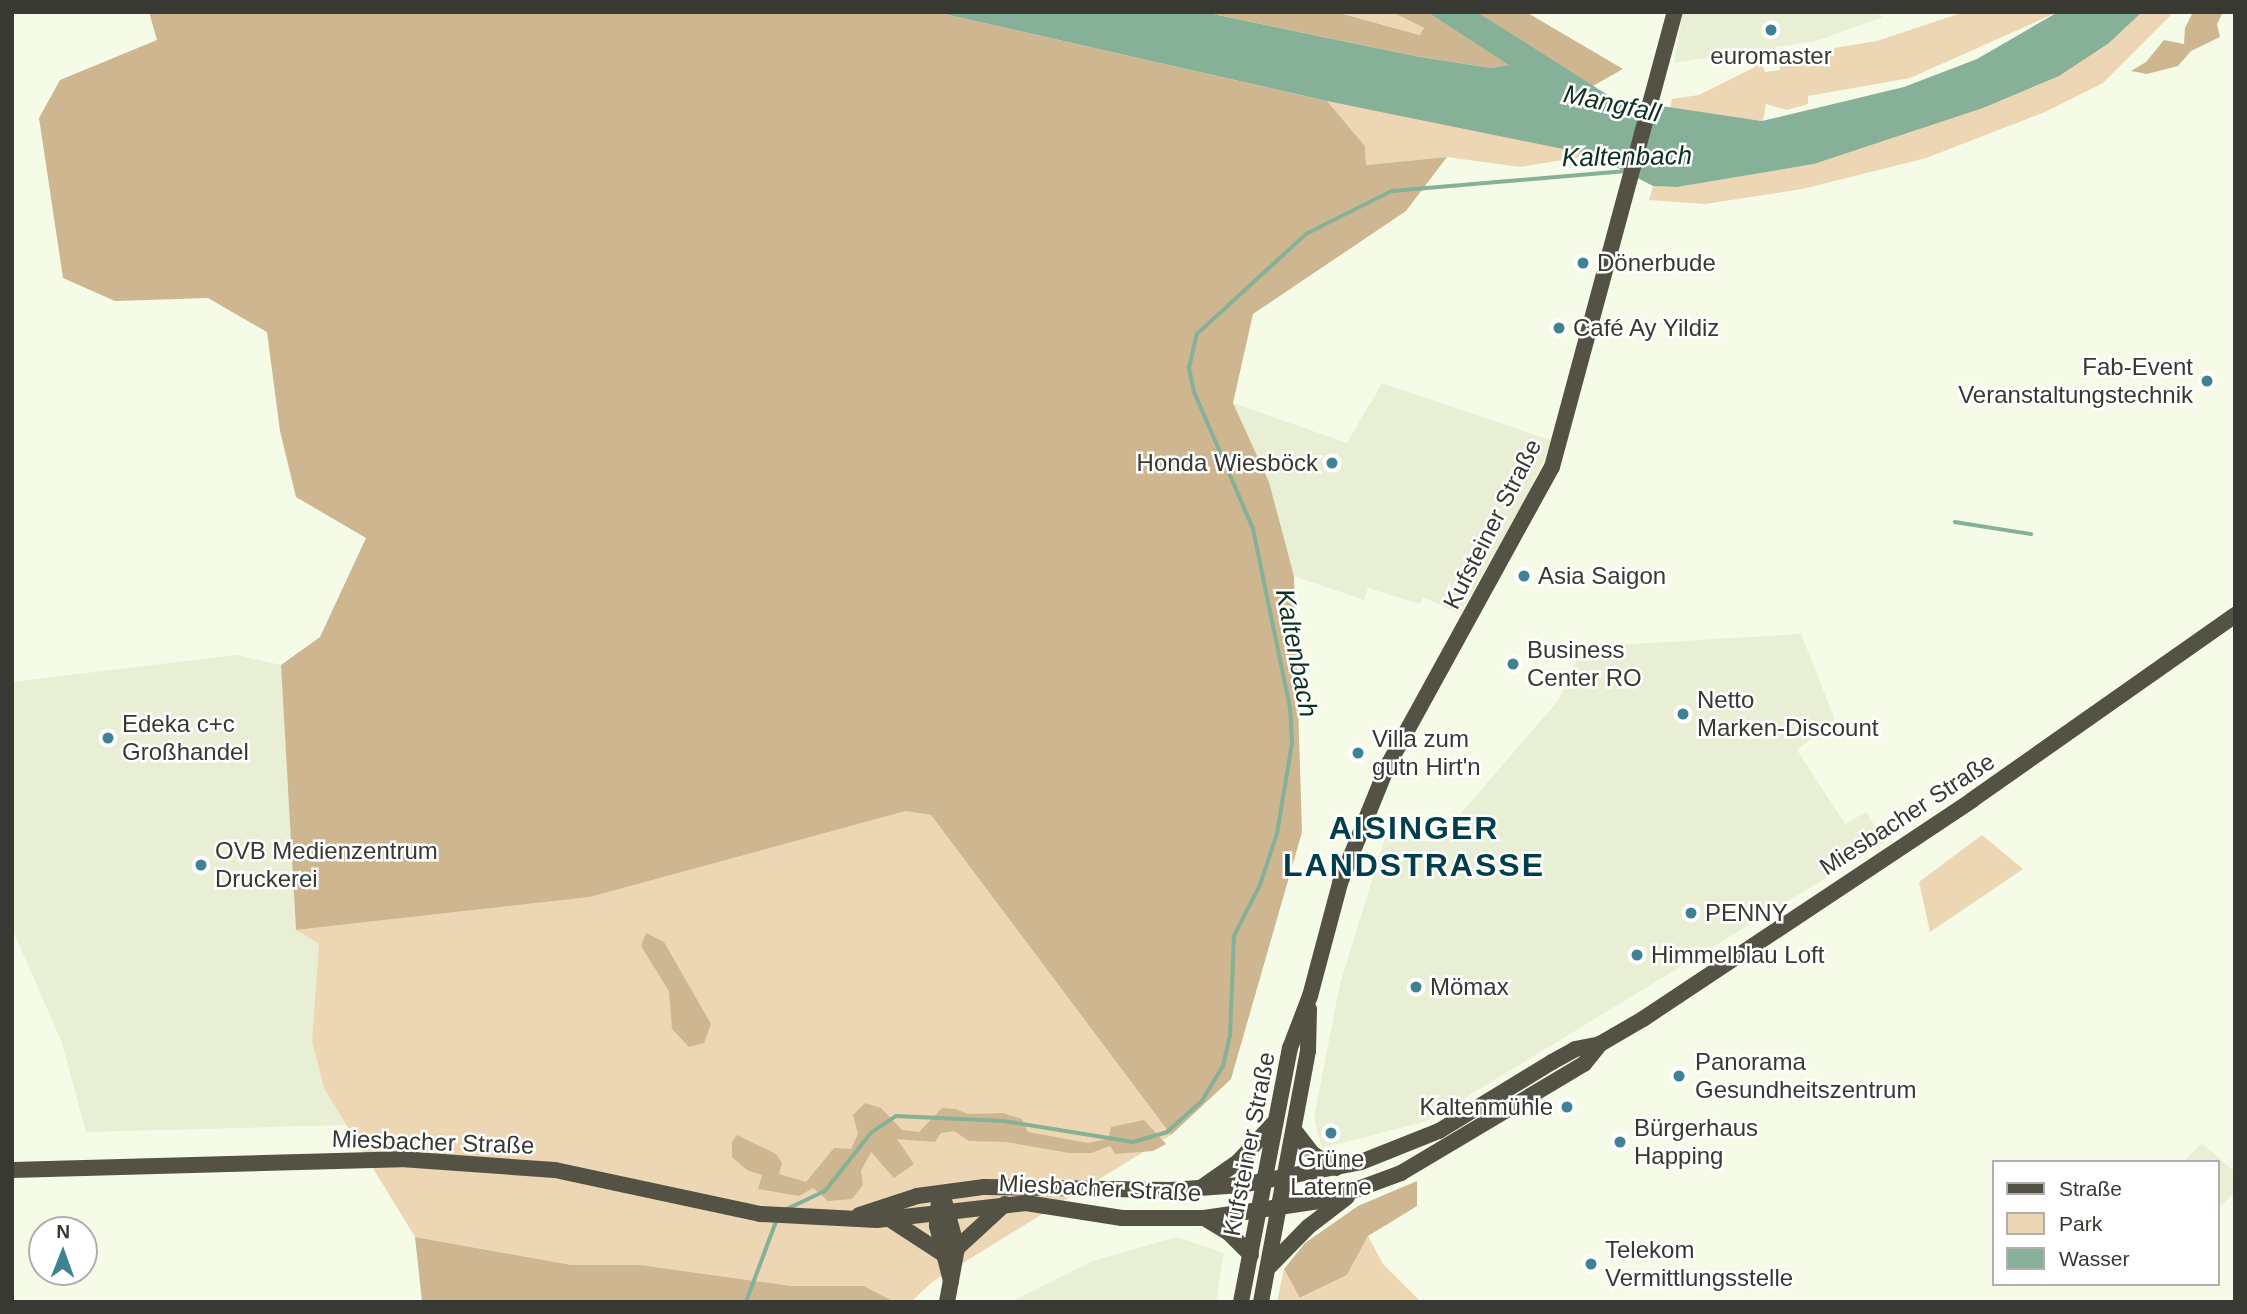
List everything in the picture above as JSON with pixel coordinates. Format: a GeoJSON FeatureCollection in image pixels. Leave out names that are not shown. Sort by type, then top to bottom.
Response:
{"type":"FeatureCollection","features":[{"type":"Feature","properties":{"kind":"main road","name":"Kufsteiner Straße"},"geometry":{"type":"LineString","coordinates":[[1241,1302],[1290,1048],[1310,996],[1344,873],[1388,765],[1552,467],[1675,12]]}},
{"type":"Feature","properties":{"kind":"main road","name":"Miesbacher Straße"},"geometry":{"type":"LineString","coordinates":[[12,1170],[389,1159],[478,1163],[619,1181],[760,1214],[822,1219],[888,1218],[1007,1203],[1057,1205],[1122,1217],[1204,1218],[1280,1209],[1354,1192],[1447,1149],[1584,1064],[1601,1044],[1972,800],[2235,615]]}},
{"type":"Feature","properties":{"kind":"main road","name":"Kufsteiner Straße"},"geometry":{"type":"LineString","coordinates":[[1261,1302],[1308,1051],[1310,996]]}},
{"type":"Feature","properties":{"kind":"main road","name":"Miesbacher Straße"},"geometry":{"type":"LineString","coordinates":[[847,1219],[940,1191],[1046,1185],[1199,1188],[1285,1178],[1336,1168],[1439,1131],[1563,1055],[1601,1044]]}},
{"type":"Feature","properties":{"kind":"main road"},"geometry":{"type":"LineString","coordinates":[[1199,1188],[1238,1162],[1275,1122]]}},
{"type":"Feature","properties":{"kind":"main road"},"geometry":{"type":"LineString","coordinates":[[1294,1130],[1313,1154],[1336,1168]]}},
{"type":"Feature","properties":{"kind":"main road"},"geometry":{"type":"LineString","coordinates":[[940,1191],[952,1282],[947,1302]]}},
{"type":"Feature","properties":{"kind":"main road"},"geometry":{"type":"LineString","coordinates":[[1268,1268],[1308,1227],[1354,1192]]}},
{"type":"Feature","properties":{"kind":"main road"},"geometry":{"type":"LineString","coordinates":[[950,1251],[989,1214],[1007,1203]]}},
{"type":"Feature","properties":{"kind":"main road"},"geometry":{"type":"LineString","coordinates":[[888,1218],[950,1251]]}},
{"type":"Feature","properties":{"kind":"main road"},"geometry":{"type":"LineString","coordinates":[[1204,1218],[1229,1233],[1251,1255]]}},
{"type":"Feature","properties":{"kind":"shaded area"},"geometry":{"type":"Polygon","coordinates":[[[149,12],[936,12],[1327,101],[1365,146],[1366,165],[1447,157],[1406,211],[1253,314],[1233,403],[1269,482],[1294,576],[1302,832],[1231,1079],[1171,1135],[931,815],[906,811],[590,897],[296,930],[281,665],[320,637],[366,538],[296,497],[280,431],[267,332],[208,298],[115,301],[63,278],[39,118],[60,80],[157,40],[149,12]]]}},
{"type":"Feature","properties":{"kind":"shaded area"},"geometry":{"type":"Polygon","coordinates":[[[1203,12],[1336,12],[1420,35],[1424,28],[1392,12],[1427,12],[1510,65],[1491,68],[1415,56],[1203,12]]]}},
{"type":"Feature","properties":{"kind":"shaded area"},"geometry":{"type":"Polygon","coordinates":[[[1477,12],[1526,12],[1623,69],[1591,87],[1477,12]]]}},
{"type":"Feature","properties":{"kind":"shaded area"},"geometry":{"type":"Polygon","coordinates":[[[1683,12],[1874,12],[1883,17],[1816,41],[1674,63],[1683,12]]]}},
{"type":"Feature","properties":{"kind":"shaded area"},"geometry":{"type":"Polygon","coordinates":[[[2193,12],[2223,12],[2217,24],[2220,37],[2191,51],[2178,66],[2147,74],[2131,71],[2146,62],[2164,40],[2184,44],[2185,28],[2193,12]]]}},
{"type":"Feature","properties":{"kind":"shaded area"},"geometry":{"type":"Polygon","coordinates":[[[1382,383],[1553,441],[1523,504],[1460,614],[1423,597],[1420,604],[1368,588],[1364,600],[1294,576],[1269,482],[1233,403],[1347,443],[1382,383]]]}},
{"type":"Feature","properties":{"kind":"shaded area"},"geometry":{"type":"Polygon","coordinates":[[[1801,634],[1835,720],[1797,750],[1845,824],[1866,812],[1885,842],[1427,1121],[1322,1148],[1314,1118],[1340,984],[1385,838],[1436,842],[1558,701],[1582,647],[1801,634]]]}},
{"type":"Feature","properties":{"kind":"shaded area"},"geometry":{"type":"Polygon","coordinates":[[[236,655],[281,665],[296,930],[319,944],[312,1041],[324,1088],[349,1125],[86,1132],[62,1043],[12,928],[12,682],[236,655]]]}},
{"type":"Feature","properties":{"kind":"shaded area"},"geometry":{"type":"Polygon","coordinates":[[[646,933],[664,942],[711,1024],[704,1043],[689,1047],[672,1029],[669,991],[641,946],[646,933]]]}},
{"type":"Feature","properties":{"kind":"shaded area"},"geometry":{"type":"Polygon","coordinates":[[[865,1103],[881,1108],[902,1130],[919,1132],[942,1108],[968,1114],[1003,1113],[1022,1119],[1028,1132],[1088,1143],[1108,1139],[1111,1127],[1144,1120],[1166,1144],[1153,1151],[1115,1154],[1110,1146],[1091,1153],[1069,1153],[1006,1142],[969,1141],[954,1131],[941,1133],[935,1142],[897,1139],[914,1164],[894,1178],[871,1152],[861,1171],[863,1185],[852,1199],[828,1201],[813,1188],[799,1196],[758,1189],[762,1175],[747,1170],[732,1157],[732,1142],[737,1135],[776,1154],[782,1163],[779,1174],[806,1182],[834,1148],[851,1149],[858,1134],[853,1115],[865,1103]]]}},
{"type":"Feature","properties":{"kind":"shaded area"},"geometry":{"type":"Polygon","coordinates":[[[2202,1143],[2235,1172],[2235,1192],[2219,1208],[2219,1160],[2186,1160],[2202,1143]]]}},
{"type":"Feature","properties":{"kind":"shaded area"},"geometry":{"type":"Polygon","coordinates":[[[1417,1181],[1417,1206],[1368,1236],[1347,1275],[1300,1298],[1284,1269],[1305,1243],[1358,1206],[1417,1181]]]}},
{"type":"Feature","properties":{"kind":"shaded area"},"geometry":{"type":"Polygon","coordinates":[[[415,1237],[572,1265],[640,1265],[792,1286],[864,1286],[895,1302],[422,1302],[415,1237]]]}},
{"type":"Feature","properties":{"kind":"shaded area"},"geometry":{"type":"Polygon","coordinates":[[[1177,1237],[1224,1253],[1216,1302],[1011,1302],[1093,1261],[1177,1237]]]}},
{"type":"Feature","properties":{"kind":"green space"},"geometry":{"type":"Polygon","coordinates":[[[1336,12],[1392,12],[1424,28],[1421,35],[1336,12]]]}},
{"type":"Feature","properties":{"kind":"green space"},"geometry":{"type":"Polygon","coordinates":[[[1964,12],[2058,12],[1910,78],[1808,96],[1808,104],[1787,110],[1766,104],[1763,121],[1670,108],[1672,99],[1699,95],[1755,67],[1760,59],[1765,72],[1780,70],[1780,57],[1877,41],[1964,12]]]}},
{"type":"Feature","properties":{"kind":"green space"},"geometry":{"type":"Polygon","coordinates":[[[2142,12],[2174,12],[2103,83],[2045,112],[1926,158],[1802,189],[1705,204],[1649,200],[1653,186],[1677,187],[1814,164],[1983,108],[2109,43],[2142,12]]]}},
{"type":"Feature","properties":{"kind":"green space"},"geometry":{"type":"Polygon","coordinates":[[[1327,101],[1499,133],[1593,155],[1520,167],[1447,157],[1366,165],[1365,146],[1327,101]]]}},
{"type":"Feature","properties":{"kind":"green space"},"geometry":{"type":"Polygon","coordinates":[[[906,811],[931,815],[1171,1135],[932,1282],[911,1302],[895,1302],[864,1286],[792,1286],[640,1265],[572,1265],[415,1237],[324,1088],[312,1041],[319,944],[296,930],[590,897],[906,811]]]}},
{"type":"Feature","properties":{"kind":"green space"},"geometry":{"type":"Polygon","coordinates":[[[1982,835],[2023,869],[1930,932],[1919,882],[1982,835]]]}},
{"type":"Feature","properties":{"kind":"green space"},"geometry":{"type":"Polygon","coordinates":[[[1368,1236],[1383,1264],[1421,1302],[1277,1302],[1284,1269],[1301,1298],[1347,1275],[1368,1236]]]}},
{"type":"Feature","properties":{"kind":"water","name":"Mangfall"},"geometry":{"type":"Polygon","coordinates":[[[936,12],[1203,12],[1415,56],[1491,68],[1509,65],[1427,12],[1477,12],[1614,99],[1762,121],[1904,87],[1977,59],[2058,12],[2142,12],[2109,43],[2059,76],[1983,108],[1814,164],[1677,187],[1653,186],[1593,155],[1327,101],[936,12]]]}},
{"type":"Feature","properties":{"kind":"waterway","name":"Kaltenbach"},"geometry":{"type":"LineString","coordinates":[[787,1209],[825,1191],[871,1133],[896,1116],[1004,1121],[1133,1142],[1167,1132],[1202,1101],[1223,1066],[1230,1036],[1234,936],[1260,885],[1277,834],[1292,743],[1290,708],[1253,529],[1194,392],[1189,368],[1197,334],[1306,234],[1392,191],[1623,171]]}},
{"type":"Feature","properties":{"kind":"waterway"},"geometry":{"type":"LineString","coordinates":[[1955,522],[2031,534]]}},
{"type":"Feature","properties":{"kind":"waterway","name":"Kaltenbach"},"geometry":{"type":"LineString","coordinates":[[746,1302],[777,1219]]}},
{"type":"Feature","properties":{"kind":"place","name":"euromaster"},"geometry":{"type":"Point","coordinates":[1771,30]}},
{"type":"Feature","properties":{"kind":"place","name":"Dönerbude"},"geometry":{"type":"Point","coordinates":[1583,263]}},
{"type":"Feature","properties":{"kind":"place","name":"Café Ay Yildiz"},"geometry":{"type":"Point","coordinates":[1559,328]}},
{"type":"Feature","properties":{"kind":"place","name":"Fab-Event Veranstaltungstechnik"},"geometry":{"type":"Point","coordinates":[2207,381]}},
{"type":"Feature","properties":{"kind":"place","name":"Honda Wiesböck"},"geometry":{"type":"Point","coordinates":[1332,463]}},
{"type":"Feature","properties":{"kind":"place","name":"Asia Saigon"},"geometry":{"type":"Point","coordinates":[1524,576]}},
{"type":"Feature","properties":{"kind":"place","name":"Business Center RO"},"geometry":{"type":"Point","coordinates":[1513,664]}},
{"type":"Feature","properties":{"kind":"place","name":"Netto Marken-Discount"},"geometry":{"type":"Point","coordinates":[1683,714]}},
{"type":"Feature","properties":{"kind":"place","name":"Edeka c+c Großhandel"},"geometry":{"type":"Point","coordinates":[108,738]}},
{"type":"Feature","properties":{"kind":"place","name":"Villa zum gutn Hirt'n"},"geometry":{"type":"Point","coordinates":[1358,753]}},
{"type":"Feature","properties":{"kind":"place","name":"OVB Medienzentrum Druckerei"},"geometry":{"type":"Point","coordinates":[201,865]}},
{"type":"Feature","properties":{"kind":"place","name":"PENNY"},"geometry":{"type":"Point","coordinates":[1691,913]}},
{"type":"Feature","properties":{"kind":"place","name":"Himmelblau Loft"},"geometry":{"type":"Point","coordinates":[1637,955]}},
{"type":"Feature","properties":{"kind":"place","name":"Mömax"},"geometry":{"type":"Point","coordinates":[1416,987]}},
{"type":"Feature","properties":{"kind":"place","name":"Panorama Gesundheitszentrum"},"geometry":{"type":"Point","coordinates":[1679,1076]}},
{"type":"Feature","properties":{"kind":"place","name":"Kaltenmühle"},"geometry":{"type":"Point","coordinates":[1567,1107]}},
{"type":"Feature","properties":{"kind":"place","name":"Grüne Laterne"},"geometry":{"type":"Point","coordinates":[1331,1133]}},
{"type":"Feature","properties":{"kind":"place","name":"Bürgerhaus Happing"},"geometry":{"type":"Point","coordinates":[1620,1142]}},
{"type":"Feature","properties":{"kind":"place","name":"Telekom Vermittlungsstelle"},"geometry":{"type":"Point","coordinates":[1591,1264]}},
{"type":"Feature","properties":{"kind":"district","name":"AISINGER LANDSTRASSE"},"geometry":{"type":"Point","coordinates":[1414,848]}}]}
